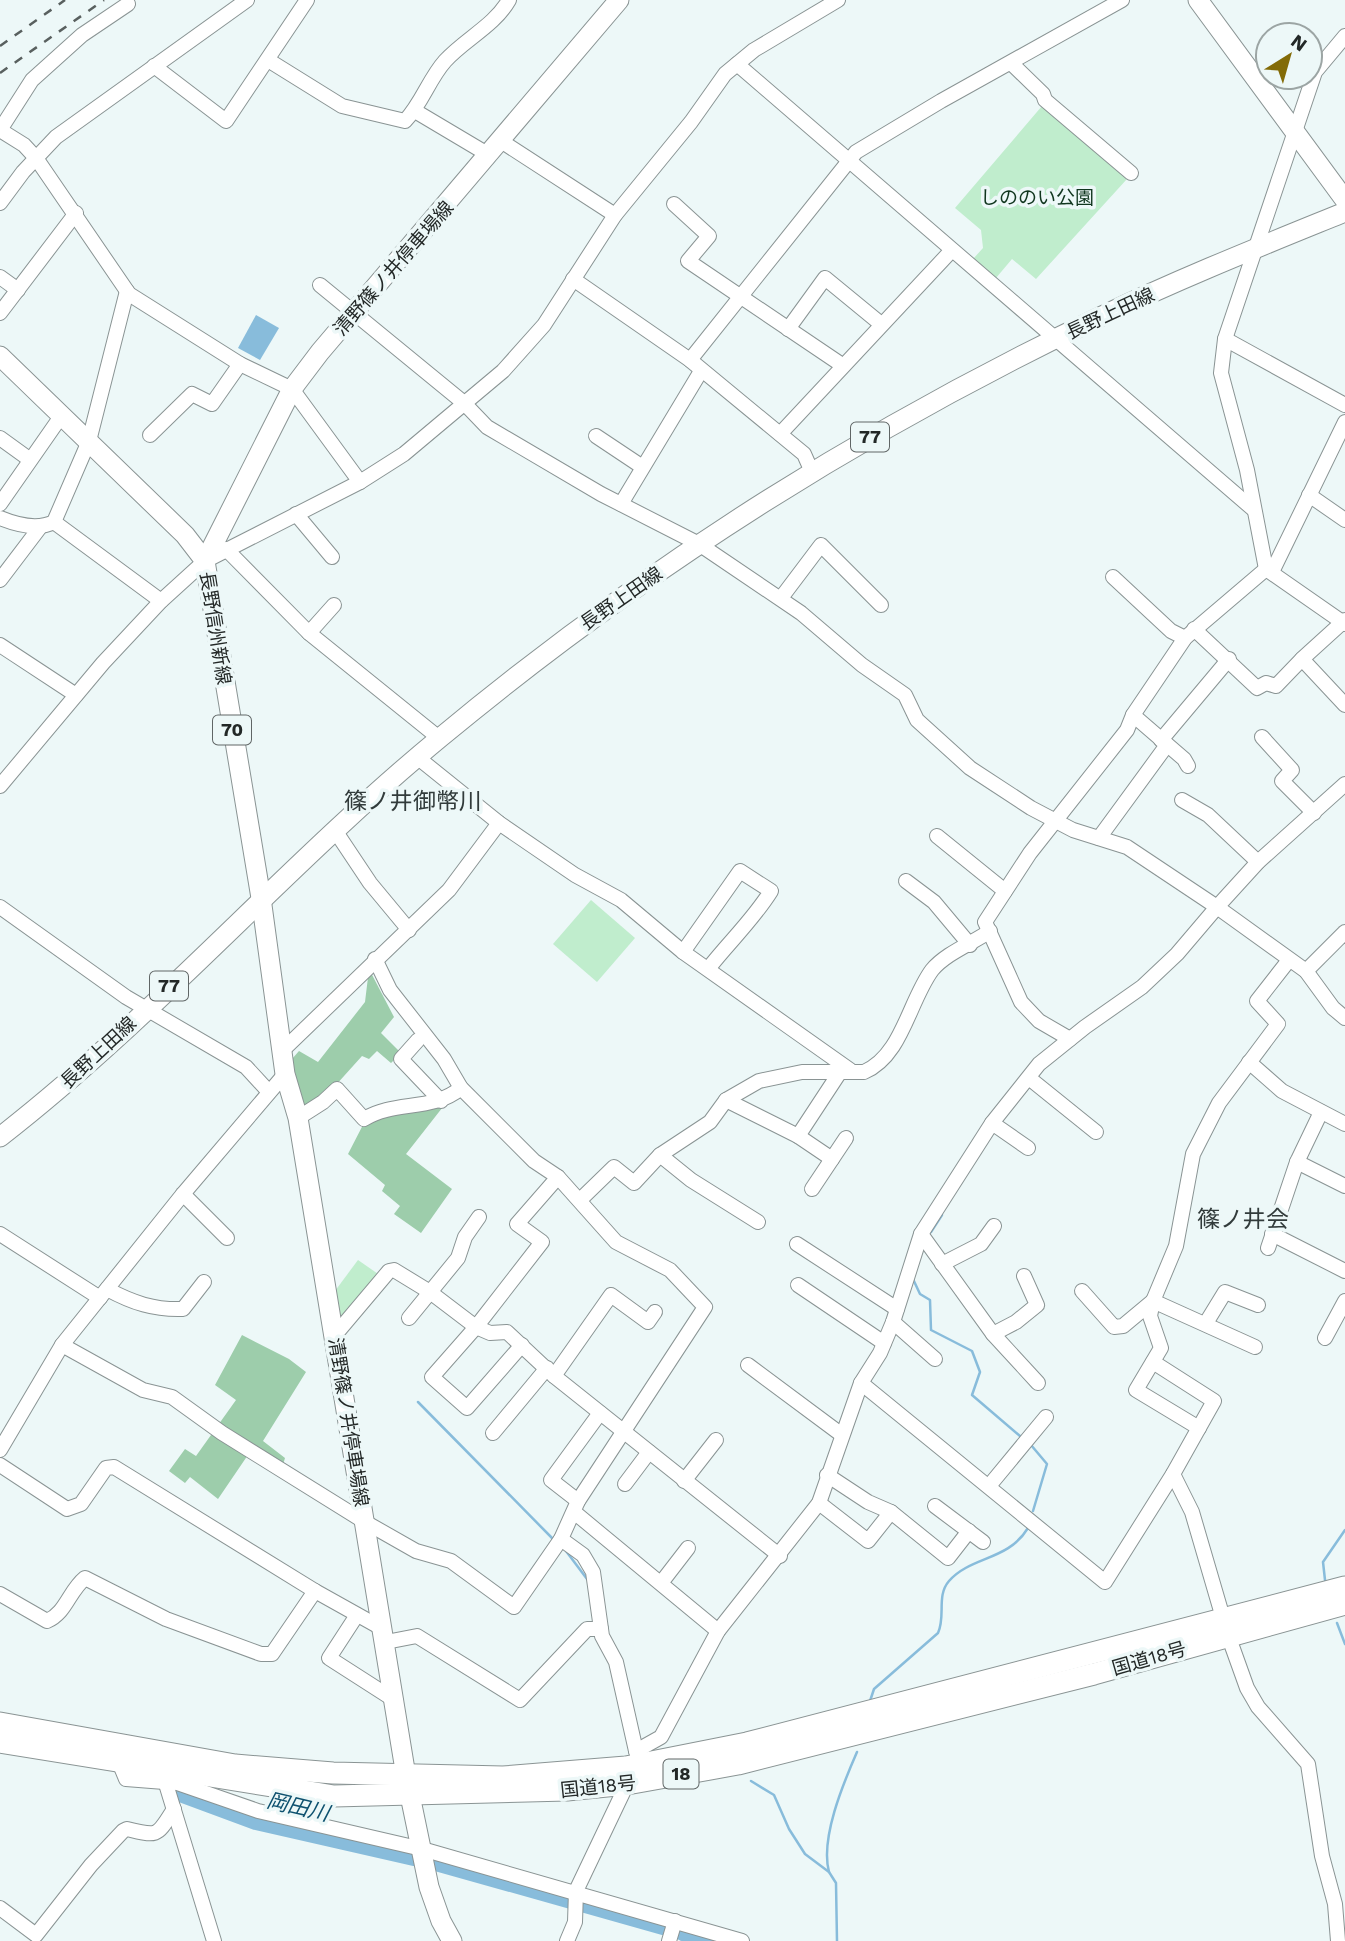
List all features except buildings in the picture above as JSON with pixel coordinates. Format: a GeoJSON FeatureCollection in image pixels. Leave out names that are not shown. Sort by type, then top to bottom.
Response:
{"type":"FeatureCollection","features":[{"type":"Feature","properties":{"kind":"highway","name":"国道18号"},"geometry":{"type":"LineString","coordinates":[[0,1723],[235,1765],[333,1773],[409,1785],[567,1790],[626,1784],[765,1757],[1094,1674],[1226,1626],[1345,1587]]}},
{"type":"Feature","properties":{"kind":"highway","name":"国道18号"},"geometry":{"type":"LineString","coordinates":[[0,1742],[334,1796],[409,1785],[503,1777],[747,1743],[1226,1626],[1345,1604]]}},
{"type":"Feature","properties":{"kind":"main road","name":"清野篠ノ井停車場線"},"geometry":{"type":"LineString","coordinates":[[205,561],[292,389],[619,0]]}},
{"type":"Feature","properties":{"kind":"main road"},"geometry":{"type":"LineString","coordinates":[[1198,0],[1345,200]]}},
{"type":"Feature","properties":{"kind":"main road","name":"長野上田線"},"geometry":{"type":"LineString","coordinates":[[0,1137],[92,1060],[334,829],[439,738],[574,631],[699,544],[812,472],[935,401],[1055,339],[1255,249],[1345,212]]}},
{"type":"Feature","properties":{"kind":"main road","name":"長野信州新線"},"geometry":{"type":"LineString","coordinates":[[0,356],[185,535],[205,561],[261,898]]}},
{"type":"Feature","properties":{"kind":"main road","name":"清野篠ノ井停車場線"},"geometry":{"type":"LineString","coordinates":[[261,898],[284,1050],[285,1074],[298,1118],[409,1785],[429,1887],[441,1921],[452,1941]]}},
{"type":"Feature","properties":{"kind":"street"},"geometry":{"type":"LineString","coordinates":[[222,0],[231,12]]}},
{"type":"Feature","properties":{"kind":"street"},"geometry":{"type":"LineString","coordinates":[[1,201],[56,137],[247,0]]}},
{"type":"Feature","properties":{"kind":"street"},"geometry":{"type":"LineString","coordinates":[[154,66],[226,121],[307,0]]}},
{"type":"Feature","properties":{"kind":"street"},"geometry":{"type":"LineString","coordinates":[[268,60],[342,106],[405,121],[415,110],[443,64],[464,42],[497,17],[509,0]]}},
{"type":"Feature","properties":{"kind":"street"},"geometry":{"type":"LineString","coordinates":[[0,786],[76,695],[161,601],[205,561],[360,482],[404,454],[503,371],[544,325],[615,215],[691,122],[724,74],[754,50],[838,0]]}},
{"type":"Feature","properties":{"kind":"street"},"geometry":{"type":"LineString","coordinates":[[690,360],[856,152],[941,101],[1122,0]]}},
{"type":"Feature","properties":{"kind":"street"},"geometry":{"type":"LineString","coordinates":[[128,4],[82,35],[32,80],[0,130],[24,145],[36,158],[127,291],[163,317],[240,364],[292,389],[360,482]]}},
{"type":"Feature","properties":{"kind":"street"},"geometry":{"type":"LineString","coordinates":[[1113,577],[1171,631],[1189,633],[1229,659],[1257,688],[1266,682],[1276,686],[1344,622],[1269,570],[1222,373],[1225,339],[1315,72],[1345,36]]}},
{"type":"Feature","properties":{"kind":"street"},"geometry":{"type":"LineString","coordinates":[[1011,63],[1043,94],[1045,100],[1131,173]]}},
{"type":"Feature","properties":{"kind":"street"},"geometry":{"type":"LineString","coordinates":[[737,64],[1253,509]]}},
{"type":"Feature","properties":{"kind":"street"},"geometry":{"type":"LineString","coordinates":[[415,110],[495,148],[615,215]]}},
{"type":"Feature","properties":{"kind":"street"},"geometry":{"type":"LineString","coordinates":[[674,204],[709,236],[688,261],[842,365]]}},
{"type":"Feature","properties":{"kind":"street"},"geometry":{"type":"LineString","coordinates":[[0,313],[76,213]]}},
{"type":"Feature","properties":{"kind":"street"},"geometry":{"type":"LineString","coordinates":[[780,434],[952,250]]}},
{"type":"Feature","properties":{"kind":"street"},"geometry":{"type":"LineString","coordinates":[[0,277],[18,290]]}},
{"type":"Feature","properties":{"kind":"street"},"geometry":{"type":"LineString","coordinates":[[788,329],[825,278],[881,324]]}},
{"type":"Feature","properties":{"kind":"street"},"geometry":{"type":"LineString","coordinates":[[573,279],[690,360],[804,454],[812,472]]}},
{"type":"Feature","properties":{"kind":"street"},"geometry":{"type":"LineString","coordinates":[[320,285],[464,403],[487,427],[621,504],[699,544],[781,598],[862,665],[905,695],[917,720],[970,768],[1054,821],[1127,847],[1306,971],[1333,1008],[1345,1018]]}},
{"type":"Feature","properties":{"kind":"street"},"geometry":{"type":"LineString","coordinates":[[0,580],[48,524],[89,441],[127,291]]}},
{"type":"Feature","properties":{"kind":"street"},"geometry":{"type":"LineString","coordinates":[[1225,339],[1345,405]]}},
{"type":"Feature","properties":{"kind":"street"},"geometry":{"type":"LineString","coordinates":[[150,435],[192,394],[212,404],[240,364]]}},
{"type":"Feature","properties":{"kind":"street"},"geometry":{"type":"LineString","coordinates":[[621,504],[641,466],[701,371]]}},
{"type":"Feature","properties":{"kind":"street"},"geometry":{"type":"LineString","coordinates":[[0,504],[62,415]]}},
{"type":"Feature","properties":{"kind":"street"},"geometry":{"type":"LineString","coordinates":[[1070,1038],[1039,1021],[1021,1002],[985,922],[1054,821],[1127,730],[1133,715],[1189,633],[1269,570],[1345,422]]}},
{"type":"Feature","properties":{"kind":"street"},"geometry":{"type":"LineString","coordinates":[[596,436],[641,466]]}},
{"type":"Feature","properties":{"kind":"street"},"geometry":{"type":"LineString","coordinates":[[0,439],[29,459]]}},
{"type":"Feature","properties":{"kind":"street"},"geometry":{"type":"LineString","coordinates":[[1309,495],[1345,520]]}},
{"type":"Feature","properties":{"kind":"street"},"geometry":{"type":"LineString","coordinates":[[296,513],[332,557]]}},
{"type":"Feature","properties":{"kind":"street"},"geometry":{"type":"LineString","coordinates":[[0,518],[48,524],[161,601]]}},
{"type":"Feature","properties":{"kind":"street"},"geometry":{"type":"LineString","coordinates":[[781,598],[821,545],[881,605]]}},
{"type":"Feature","properties":{"kind":"street"},"geometry":{"type":"LineString","coordinates":[[226,549],[309,633],[439,738]]}},
{"type":"Feature","properties":{"kind":"street"},"geometry":{"type":"LineString","coordinates":[[309,633],[334,605]]}},
{"type":"Feature","properties":{"kind":"street"},"geometry":{"type":"LineString","coordinates":[[0,645],[76,695]]}},
{"type":"Feature","properties":{"kind":"street"},"geometry":{"type":"LineString","coordinates":[[1099,838],[1164,743],[1229,659]]}},
{"type":"Feature","properties":{"kind":"street"},"geometry":{"type":"LineString","coordinates":[[1302,659],[1345,705]]}},
{"type":"Feature","properties":{"kind":"street"},"geometry":{"type":"LineString","coordinates":[[1133,715],[1188,766]]}},
{"type":"Feature","properties":{"kind":"street"},"geometry":{"type":"LineString","coordinates":[[1262,737],[1292,770],[1282,781],[1314,813]]}},
{"type":"Feature","properties":{"kind":"street"},"geometry":{"type":"LineString","coordinates":[[417,757],[499,823],[575,875],[621,900],[683,952],[845,1071]]}},
{"type":"Feature","properties":{"kind":"street"},"geometry":{"type":"LineString","coordinates":[[638,1758],[661,1737],[718,1631],[819,1503],[861,1383],[884,1343],[895,1315],[922,1234],[992,1123],[1029,1077],[1070,1038],[1142,987],[1177,954],[1258,862],[1345,784]]}},
{"type":"Feature","properties":{"kind":"street"},"geometry":{"type":"LineString","coordinates":[[1182,800],[1208,815],[1258,862]]}},
{"type":"Feature","properties":{"kind":"street"},"geometry":{"type":"LineString","coordinates":[[284,1050],[374,959],[409,930],[449,890],[499,823]]}},
{"type":"Feature","properties":{"kind":"street"},"geometry":{"type":"LineString","coordinates":[[334,829],[370,883],[409,930]]}},
{"type":"Feature","properties":{"kind":"street"},"geometry":{"type":"LineString","coordinates":[[937,836],[1004,891]]}},
{"type":"Feature","properties":{"kind":"street"},"geometry":{"type":"LineString","coordinates":[[683,952],[740,871],[771,891],[757,914],[732,937],[708,969]]}},
{"type":"Feature","properties":{"kind":"street"},"geometry":{"type":"LineString","coordinates":[[906,881],[934,902],[970,945]]}},
{"type":"Feature","properties":{"kind":"street"},"geometry":{"type":"LineString","coordinates":[[0,907],[126,997],[246,1067],[269,1092]]}},
{"type":"Feature","properties":{"kind":"street"},"geometry":{"type":"LineString","coordinates":[[580,1200],[614,1167],[634,1183],[660,1155],[710,1122],[726,1100],[765,1078],[802,1072],[864,1072],[872,1068],[891,1049],[934,968],[990,930]]}},
{"type":"Feature","properties":{"kind":"street"},"geometry":{"type":"LineString","coordinates":[[1306,971],[1342,932],[1345,932]]}},
{"type":"Feature","properties":{"kind":"street"},"geometry":{"type":"LineString","coordinates":[[62,1345],[143,1390],[172,1397],[222,1433],[365,1522],[416,1551],[451,1560],[514,1607],[561,1539],[576,1506],[623,1430],[705,1307],[670,1270],[616,1242],[558,1177],[534,1161],[461,1088],[444,1059],[390,990],[374,959]]}},
{"type":"Feature","properties":{"kind":"street"},"geometry":{"type":"LineString","coordinates":[[1199,1428],[1136,1390],[1161,1348],[1150,1316],[1153,1301],[1176,1246],[1193,1154],[1219,1103],[1278,1024],[1257,1002],[1289,960]]}},
{"type":"Feature","properties":{"kind":"street"},"geometry":{"type":"LineString","coordinates":[[418,1040],[401,1059],[441,1101]]}},
{"type":"Feature","properties":{"kind":"street"},"geometry":{"type":"LineString","coordinates":[[1249,1062],[1282,1091],[1345,1124]]}},
{"type":"Feature","properties":{"kind":"street"},"geometry":{"type":"LineString","coordinates":[[798,1136],[845,1071]]}},
{"type":"Feature","properties":{"kind":"street"},"geometry":{"type":"LineString","coordinates":[[0,1450],[62,1345],[183,1194],[285,1074]]}},
{"type":"Feature","properties":{"kind":"street"},"geometry":{"type":"LineString","coordinates":[[1029,1077],[1096,1132]]}},
{"type":"Feature","properties":{"kind":"street"},"geometry":{"type":"LineString","coordinates":[[298,1118],[337,1089],[364,1119],[377,1110],[441,1101],[461,1088]]}},
{"type":"Feature","properties":{"kind":"street"},"geometry":{"type":"LineString","coordinates":[[726,1100],[798,1136],[832,1159]]}},
{"type":"Feature","properties":{"kind":"street"},"geometry":{"type":"LineString","coordinates":[[1321,1112],[1297,1162],[1270,1241],[1345,1271]]}},
{"type":"Feature","properties":{"kind":"street"},"geometry":{"type":"LineString","coordinates":[[992,1123],[1028,1148]]}},
{"type":"Feature","properties":{"kind":"street"},"geometry":{"type":"LineString","coordinates":[[812,1189],[846,1138]]}},
{"type":"Feature","properties":{"kind":"street"},"geometry":{"type":"LineString","coordinates":[[660,1155],[691,1180],[758,1222]]}},
{"type":"Feature","properties":{"kind":"street"},"geometry":{"type":"LineString","coordinates":[[1297,1162],[1345,1186]]}},
{"type":"Feature","properties":{"kind":"street"},"geometry":{"type":"LineString","coordinates":[[522,1345],[467,1408],[432,1377],[476,1327],[542,1242],[517,1224],[558,1177]]}},
{"type":"Feature","properties":{"kind":"street"},"geometry":{"type":"LineString","coordinates":[[183,1194],[227,1238]]}},
{"type":"Feature","properties":{"kind":"street"},"geometry":{"type":"LineString","coordinates":[[409,1318],[458,1258],[465,1237],[479,1217]]}},
{"type":"Feature","properties":{"kind":"street"},"geometry":{"type":"LineString","coordinates":[[942,1264],[981,1244],[995,1226]]}},
{"type":"Feature","properties":{"kind":"street"},"geometry":{"type":"LineString","coordinates":[[0,1234],[104,1293],[136,1304],[163,1310],[183,1309],[204,1282]]}},
{"type":"Feature","properties":{"kind":"street"},"geometry":{"type":"LineString","coordinates":[[922,1234],[993,1334],[1038,1383]]}},
{"type":"Feature","properties":{"kind":"street"},"geometry":{"type":"LineString","coordinates":[[797,1244],[895,1315],[935,1359]]}},
{"type":"Feature","properties":{"kind":"street"},"geometry":{"type":"LineString","coordinates":[[335,1335],[389,1271],[394,1270],[430,1292],[476,1327],[491,1333],[507,1332],[600,1413],[779,1556]]}},
{"type":"Feature","properties":{"kind":"street"},"geometry":{"type":"LineString","coordinates":[[993,1334],[1016,1322],[1037,1305],[1024,1276]]}},
{"type":"Feature","properties":{"kind":"street"},"geometry":{"type":"LineString","coordinates":[[798,1285],[884,1343]]}},
{"type":"Feature","properties":{"kind":"street"},"geometry":{"type":"LineString","coordinates":[[1082,1291],[1114,1327],[1123,1326],[1153,1301]]}},
{"type":"Feature","properties":{"kind":"street"},"geometry":{"type":"LineString","coordinates":[[1206,1323],[1225,1292],[1258,1305]]}},
{"type":"Feature","properties":{"kind":"street"},"geometry":{"type":"LineString","coordinates":[[493,1433],[551,1372],[611,1295],[648,1322],[655,1312]]}},
{"type":"Feature","properties":{"kind":"street"},"geometry":{"type":"LineString","coordinates":[[1153,1301],[1255,1347]]}},
{"type":"Feature","properties":{"kind":"street"},"geometry":{"type":"LineString","coordinates":[[1325,1338],[1345,1301]]}},
{"type":"Feature","properties":{"kind":"street"},"geometry":{"type":"LineString","coordinates":[[861,1383],[1105,1582],[1174,1474],[1214,1401],[1153,1363]]}},
{"type":"Feature","properties":{"kind":"street"},"geometry":{"type":"LineString","coordinates":[[748,1365],[842,1434]]}},
{"type":"Feature","properties":{"kind":"street"},"geometry":{"type":"LineString","coordinates":[[600,1413],[551,1480],[661,1583],[718,1631]]}},
{"type":"Feature","properties":{"kind":"street"},"geometry":{"type":"LineString","coordinates":[[989,1486],[1045,1417]]}},
{"type":"Feature","properties":{"kind":"street"},"geometry":{"type":"LineString","coordinates":[[684,1481],[716,1440]]}},
{"type":"Feature","properties":{"kind":"street"},"geometry":{"type":"LineString","coordinates":[[625,1484],[649,1452]]}},
{"type":"Feature","properties":{"kind":"street"},"geometry":{"type":"LineString","coordinates":[[0,1465],[66,1509],[80,1504],[106,1468],[114,1466],[357,1615],[384,1636],[417,1636],[520,1700],[587,1629],[601,1629]]}},
{"type":"Feature","properties":{"kind":"street"},"geometry":{"type":"LineString","coordinates":[[1174,1474],[1192,1512],[1226,1626],[1258,1707],[1308,1764],[1322,1856],[1335,1904],[1338,1941]]}},
{"type":"Feature","properties":{"kind":"street"},"geometry":{"type":"LineString","coordinates":[[827,1475],[868,1502],[891,1512],[948,1558],[969,1531]]}},
{"type":"Feature","properties":{"kind":"street"},"geometry":{"type":"LineString","coordinates":[[819,1503],[868,1541],[891,1512]]}},
{"type":"Feature","properties":{"kind":"street"},"geometry":{"type":"LineString","coordinates":[[935,1506],[984,1542]]}},
{"type":"Feature","properties":{"kind":"street"},"geometry":{"type":"LineString","coordinates":[[561,1539],[583,1555],[593,1572],[601,1629],[617,1662],[638,1758]]}},
{"type":"Feature","properties":{"kind":"street"},"geometry":{"type":"LineString","coordinates":[[661,1583],[688,1548]]}},
{"type":"Feature","properties":{"kind":"street"},"geometry":{"type":"LineString","coordinates":[[0,1594],[47,1621],[57,1616],[76,1586],[85,1578],[166,1619],[261,1654],[272,1654],[314,1591]]}},
{"type":"Feature","properties":{"kind":"street"},"geometry":{"type":"LineString","coordinates":[[357,1615],[329,1658],[396,1700]]}},
{"type":"Feature","properties":{"kind":"street"},"geometry":{"type":"LineString","coordinates":[[120,1762],[126,1779],[177,1783],[258,1811],[422,1849],[577,1899],[675,1921],[743,1941]]}},
{"type":"Feature","properties":{"kind":"street"},"geometry":{"type":"LineString","coordinates":[[166,1784],[214,1941]]}},
{"type":"Feature","properties":{"kind":"street"},"geometry":{"type":"LineString","coordinates":[[567,1941],[575,1922],[577,1899],[626,1784]]}},
{"type":"Feature","properties":{"kind":"street"},"geometry":{"type":"LineString","coordinates":[[0,1908],[36,1935],[91,1865],[122,1831],[127,1829],[151,1835],[158,1833],[174,1809]]}},
{"type":"Feature","properties":{"kind":"street"},"geometry":{"type":"LineString","coordinates":[[669,1941],[675,1921]]}},
{"type":"Feature","properties":{"kind":"green space","name":"しののい公園"},"geometry":{"type":"Polygon","coordinates":[[[1042,106],[1127,179],[1036,279],[1012,259],[996,278],[973,259],[983,248],[981,230],[955,208],[1042,106]]]}},
{"type":"Feature","properties":{"kind":"green space"},"geometry":{"type":"Polygon","coordinates":[[[591,900],[635,938],[597,982],[553,944],[591,900]]]}},
{"type":"Feature","properties":{"kind":"green space"},"geometry":{"type":"Polygon","coordinates":[[[369,969],[394,1017],[381,1033],[401,1053],[391,1063],[377,1051],[369,1059],[362,1056],[335,1086],[304,1112],[292,1059],[299,1051],[318,1062],[365,1002],[369,969]]]}},
{"type":"Feature","properties":{"kind":"green space"},"geometry":{"type":"Polygon","coordinates":[[[446,1103],[406,1154],[452,1189],[421,1233],[394,1214],[400,1206],[382,1191],[385,1185],[348,1154],[365,1121],[446,1103]]]}},
{"type":"Feature","properties":{"kind":"green space"},"geometry":{"type":"Polygon","coordinates":[[[358,1260],[381,1276],[338,1326],[332,1295],[358,1260]]]}},
{"type":"Feature","properties":{"kind":"green space"},"geometry":{"type":"Polygon","coordinates":[[[242,1335],[289,1359],[306,1372],[263,1441],[285,1458],[282,1468],[252,1449],[218,1499],[190,1477],[185,1483],[169,1471],[185,1449],[196,1456],[236,1400],[215,1385],[242,1335]]]}},
{"type":"Feature","properties":{"kind":"water"},"geometry":{"type":"Polygon","coordinates":[[[256,315],[279,328],[260,360],[238,348],[256,315]]]}},
{"type":"Feature","properties":{"kind":"waterway"},"geometry":{"type":"LineString","coordinates":[[931,1232],[942,1215]]}},
{"type":"Feature","properties":{"kind":"waterway"},"geometry":{"type":"LineString","coordinates":[[913,1279],[920,1294],[930,1300],[931,1330],[972,1351],[980,1372],[972,1395],[1020,1436]]}},
{"type":"Feature","properties":{"kind":"waterway"},"geometry":{"type":"LineString","coordinates":[[418,1402],[553,1539]]}},
{"type":"Feature","properties":{"kind":"waterway"},"geometry":{"type":"LineString","coordinates":[[1031,1445],[1047,1464],[1033,1511]]}},
{"type":"Feature","properties":{"kind":"waterway"},"geometry":{"type":"LineString","coordinates":[[870,1701],[874,1689],[938,1633],[943,1593],[949,1581],[968,1567],[1010,1547],[1028,1528]]}},
{"type":"Feature","properties":{"kind":"waterway"},"geometry":{"type":"LineString","coordinates":[[1325,1580],[1323,1562],[1345,1530]]}},
{"type":"Feature","properties":{"kind":"waterway"},"geometry":{"type":"LineString","coordinates":[[566,1551],[587,1579]]}},
{"type":"Feature","properties":{"kind":"waterway"},"geometry":{"type":"LineString","coordinates":[[1337,1623],[1345,1644]]}},
{"type":"Feature","properties":{"kind":"waterway"},"geometry":{"type":"LineString","coordinates":[[829,1872],[827,1859],[830,1828],[857,1752]]}},
{"type":"Feature","properties":{"kind":"waterway"},"geometry":{"type":"LineString","coordinates":[[751,1781],[774,1795],[789,1829],[805,1854],[829,1872],[836,1883],[837,1941]]}},
{"type":"Feature","properties":{"kind":"waterway","name":"岡田川"},"geometry":{"type":"LineString","coordinates":[[175,1791],[256,1821],[414,1857]]}},
{"type":"Feature","properties":{"kind":"waterway","name":"岡田川"},"geometry":{"type":"LineString","coordinates":[[436,1862],[667,1927]]}},
{"type":"Feature","properties":{"kind":"waterway","name":"岡田川"},"geometry":{"type":"LineString","coordinates":[[683,1932],[714,1941]]}},
{"type":"Feature","properties":{"kind":"railway"},"geometry":{"type":"LineString","coordinates":[[0,46],[65,0]]}},
{"type":"Feature","properties":{"kind":"railway"},"geometry":{"type":"LineString","coordinates":[[0,73],[104,0]]}},
{"type":"Feature","properties":{"kind":"district","name":"篠ノ井御幣川"},"geometry":{"type":"Point","coordinates":[413,801]}},
{"type":"Feature","properties":{"kind":"district","name":"篠ノ井会"},"geometry":{"type":"Point","coordinates":[1243,1219]}}]}
